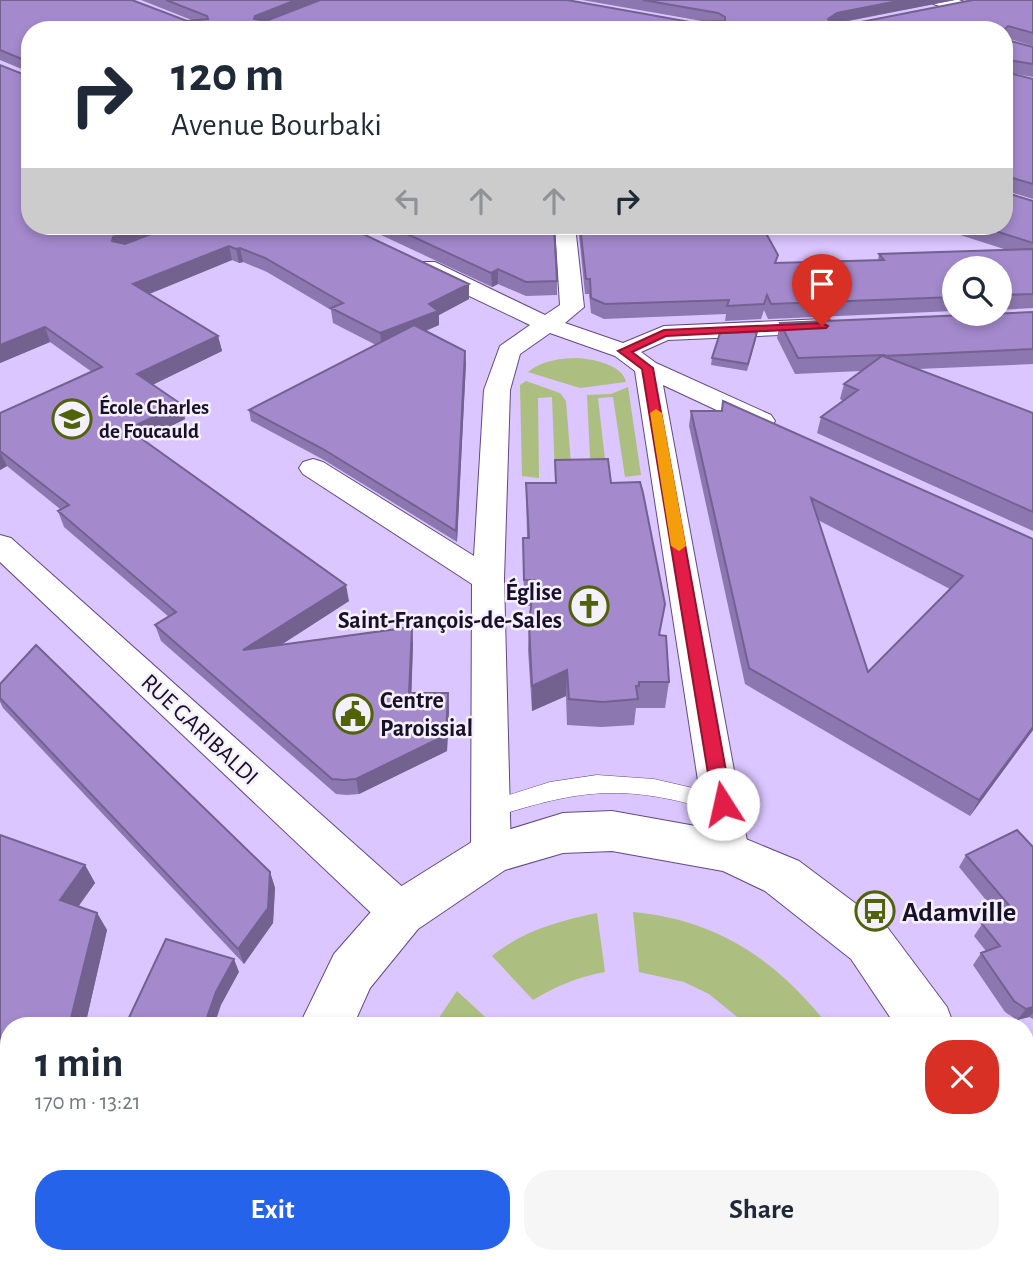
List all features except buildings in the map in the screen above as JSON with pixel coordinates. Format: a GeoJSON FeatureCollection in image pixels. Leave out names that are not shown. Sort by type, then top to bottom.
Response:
{"type":"FeatureCollection","features":[{"type":"Feature","properties":{"kind":"street"},"geometry":{"type":"LineString","coordinates":[[933,0],[965,5]]}},
{"type":"Feature","properties":{"kind":"street"},"geometry":{"type":"LineString","coordinates":[[920,13],[984,1]]}},
{"type":"Feature","properties":{"kind":"street"},"geometry":{"type":"LineString","coordinates":[[491,831],[488,579],[497,390],[509,351],[572,307],[566,235]]}},
{"type":"Feature","properties":{"kind":"street"},"geometry":{"type":"LineString","coordinates":[[402,256],[548,325],[636,360],[780,429]]}},
{"type":"Feature","properties":{"kind":"street"},"geometry":{"type":"LineString","coordinates":[[636,360],[664,333],[841,325]]}},
{"type":"Feature","properties":{"kind":"street"},"geometry":{"type":"LineString","coordinates":[[636,360],[723,804],[729,852]]}},
{"type":"Feature","properties":{"kind":"street"},"geometry":{"type":"LineString","coordinates":[[313,468],[488,579]]}},
{"type":"Feature","properties":{"kind":"street","name":"RUE GARIBALDI"},"geometry":{"type":"LineString","coordinates":[[0,545],[401,913]]}},
{"type":"Feature","properties":{"kind":"street"},"geometry":{"type":"LineString","coordinates":[[329,1017],[352,971],[401,913],[491,831],[563,834],[612,831],[729,852],[782,876],[869,943],[922,1017]]}},
{"type":"Feature","properties":{"kind":"lane"},"geometry":{"type":"LineString","coordinates":[[491,831],[554,790],[610,782],[666,788],[723,804]]}},
{"type":"Feature","properties":{"kind":"green space"},"geometry":{"type":"Polygon","coordinates":[[[577,358],[613,367],[624,376],[626,382],[580,388],[528,372],[551,361],[577,358]]]}},
{"type":"Feature","properties":{"kind":"green space"},"geometry":{"type":"Polygon","coordinates":[[[526,381],[560,393],[566,401],[572,477],[555,477],[552,397],[538,398],[539,478],[522,476],[520,385],[526,381]]]}},
{"type":"Feature","properties":{"kind":"green space"},"geometry":{"type":"Polygon","coordinates":[[[628,387],[641,475],[625,477],[613,397],[598,398],[607,477],[591,477],[587,395],[611,394],[628,387]]]}},
{"type":"Feature","properties":{"kind":"green space"},"geometry":{"type":"Polygon","coordinates":[[[633,912],[664,916],[718,934],[743,947],[788,981],[821,1017],[737,1017],[709,994],[684,982],[639,972],[633,912]]]}},
{"type":"Feature","properties":{"kind":"green space"},"geometry":{"type":"Polygon","coordinates":[[[597,913],[605,972],[550,990],[533,1000],[492,956],[516,940],[542,928],[597,913]]]}},
{"type":"Feature","properties":{"kind":"green space"},"geometry":{"type":"Polygon","coordinates":[[[457,991],[485,1017],[439,1017],[457,991]]]}},
{"type":"Feature","properties":{"kind":"slow traffic"},"geometry":{"type":"LineString","coordinates":[[656,413],[679,546]]}},
{"type":"Feature","properties":{"kind":"place","name":"École Charles de Foucauld"},"geometry":{"type":"Point","coordinates":[72,419]}},
{"type":"Feature","properties":{"kind":"place","name":"Église Saint-François-de-Sales"},"geometry":{"type":"Point","coordinates":[589,606]}},
{"type":"Feature","properties":{"kind":"place","name":"Centre Paroissial"},"geometry":{"type":"Point","coordinates":[353,714]}},
{"type":"Feature","properties":{"kind":"place","name":"Adamville"},"geometry":{"type":"Point","coordinates":[875,911]}},
{"type":"Feature","properties":{"kind":"route"},"geometry":{"type":"LineString","coordinates":[[723,804],[647,368],[624,351],[664,333],[822,326]]}}]}
